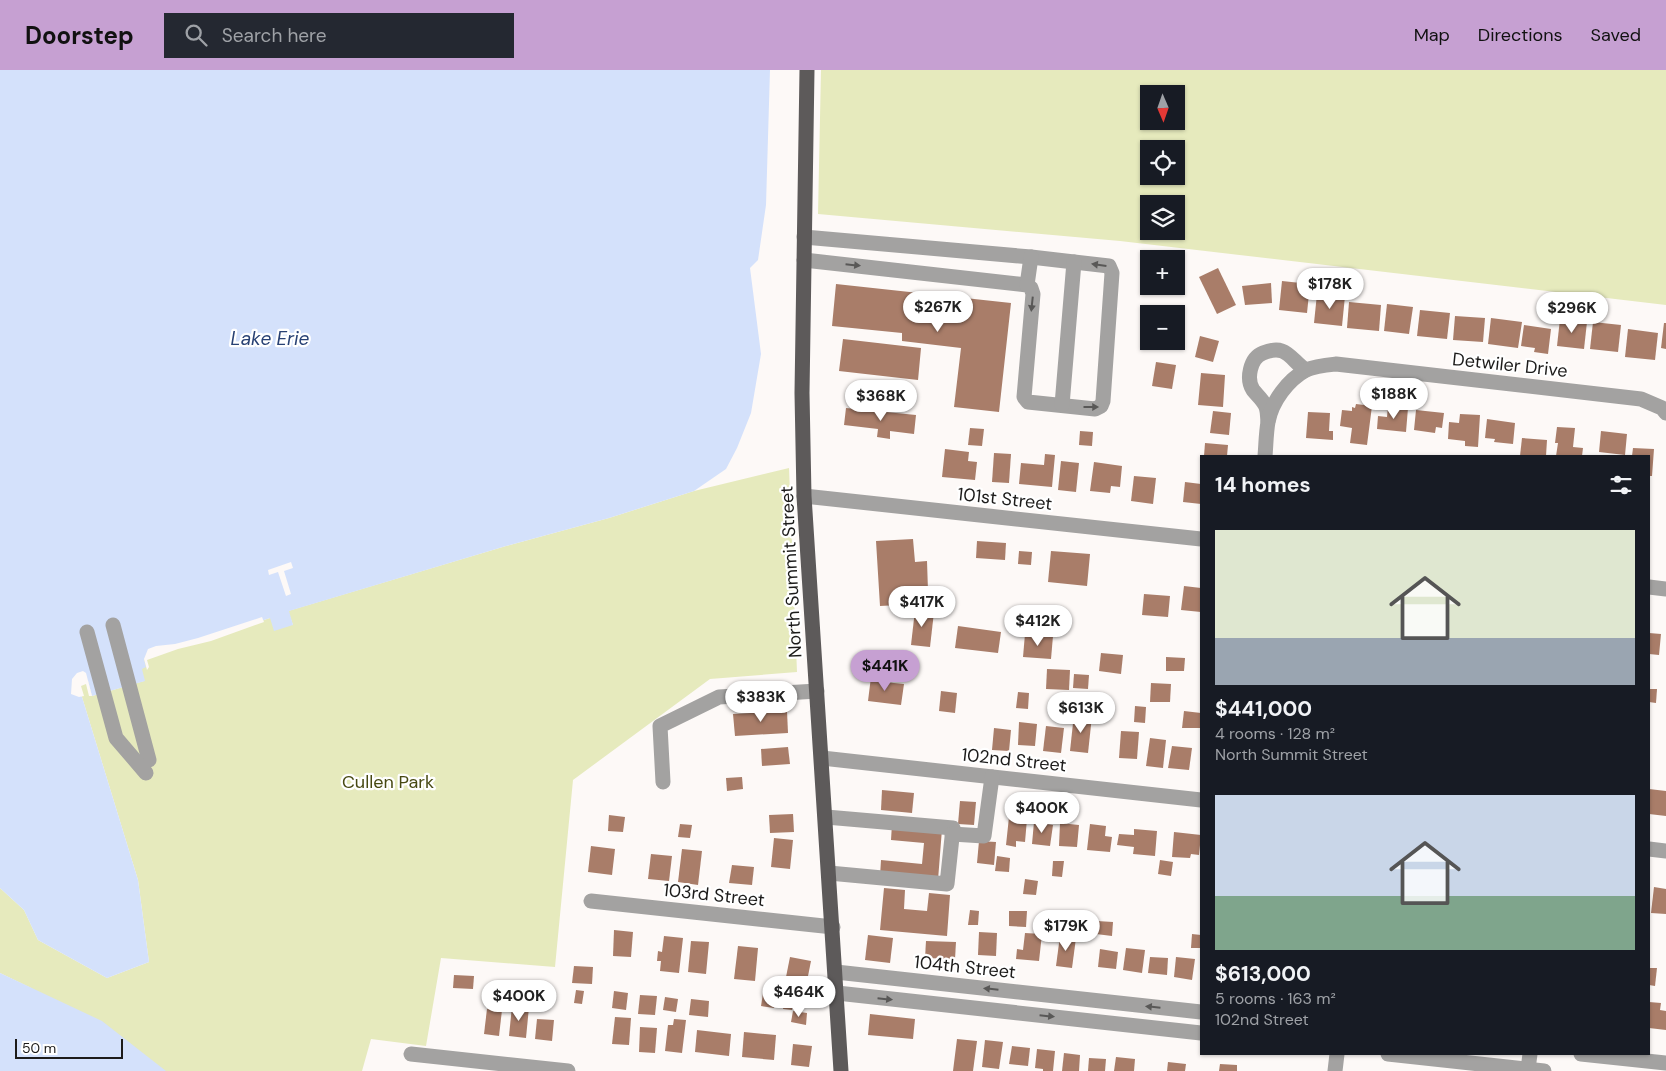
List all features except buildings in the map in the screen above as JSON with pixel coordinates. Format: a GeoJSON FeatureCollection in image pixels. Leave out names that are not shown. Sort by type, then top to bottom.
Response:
{"type":"FeatureCollection","features":[{"type":"Feature","properties":{"kind":"main road","name":"North Summit Street"},"geometry":{"type":"LineString","coordinates":[[807,70],[802,393],[804,496],[841,1071]]}},
{"type":"Feature","properties":{"kind":"street"},"geometry":{"type":"LineString","coordinates":[[804,237],[1031,257],[1109,266],[1112,273],[1103,401],[1101,406],[1095,409],[1028,402],[1024,397],[1033,294],[1031,288],[1027,285],[804,260]]}},
{"type":"Feature","properties":{"kind":"street"},"geometry":{"type":"LineString","coordinates":[[1027,285],[1031,257]]}},
{"type":"Feature","properties":{"kind":"street"},"geometry":{"type":"LineString","coordinates":[[1062,405],[1074,262]]}},
{"type":"Feature","properties":{"kind":"street"},"geometry":{"type":"LineString","coordinates":[[1264,455],[1268,420],[1267,407],[1252,389],[1250,371],[1253,362],[1258,355],[1269,350],[1282,351],[1292,358],[1298,366],[1306,370]]}},
{"type":"Feature","properties":{"kind":"street","name":"Detwiler Drive"},"geometry":{"type":"LineString","coordinates":[[1268,420],[1277,399],[1290,382],[1306,370],[1336,364],[1641,399],[1663,406]]}},
{"type":"Feature","properties":{"kind":"street","name":"101st Street"},"geometry":{"type":"LineString","coordinates":[[804,496],[1200,539]]}},
{"type":"Feature","properties":{"kind":"street"},"geometry":{"type":"LineString","coordinates":[[1650,587],[1666,589]]}},
{"type":"Feature","properties":{"kind":"street"},"geometry":{"type":"LineString","coordinates":[[149,760],[117,624],[153,737]]}},
{"type":"Feature","properties":{"kind":"street"},"geometry":{"type":"LineString","coordinates":[[90,631],[124,735],[146,774],[116,738],[90,631]]}},
{"type":"Feature","properties":{"kind":"street"},"geometry":{"type":"LineString","coordinates":[[663,782],[660,726],[719,697],[817,692]]}},
{"type":"Feature","properties":{"kind":"street","name":"102nd Street"},"geometry":{"type":"LineString","coordinates":[[822,758],[1200,800]]}},
{"type":"Feature","properties":{"kind":"street"},"geometry":{"type":"LineString","coordinates":[[952,834],[984,836],[992,777]]}},
{"type":"Feature","properties":{"kind":"street"},"geometry":{"type":"LineString","coordinates":[[826,817],[953,828],[947,884],[829,873]]}},
{"type":"Feature","properties":{"kind":"street"},"geometry":{"type":"LineString","coordinates":[[1650,849],[1666,851]]}},
{"type":"Feature","properties":{"kind":"street","name":"103rd Street"},"geometry":{"type":"LineString","coordinates":[[591,901],[833,927]]}},
{"type":"Feature","properties":{"kind":"street","name":"104th Street"},"geometry":{"type":"LineString","coordinates":[[836,972],[1200,1012]]}},
{"type":"Feature","properties":{"kind":"street"},"geometry":{"type":"LineString","coordinates":[[837,993],[1200,1033]]}},
{"type":"Feature","properties":{"kind":"street"},"geometry":{"type":"LineString","coordinates":[[1088,1021],[1090,1000]]}},
{"type":"Feature","properties":{"kind":"street"},"geometry":{"type":"LineString","coordinates":[[411,1054],[568,1071]]}},
{"type":"Feature","properties":{"kind":"street"},"geometry":{"type":"LineString","coordinates":[[1335,1071],[1337,1055]]}},
{"type":"Feature","properties":{"kind":"street"},"geometry":{"type":"LineString","coordinates":[[1397,1055],[1544,1071]]}},
{"type":"Feature","properties":{"kind":"street"},"geometry":{"type":"LineString","coordinates":[[1528,1069],[1530,1055]]}},
{"type":"Feature","properties":{"kind":"street"},"geometry":{"type":"LineString","coordinates":[[1590,1055],[1666,1063]]}},
{"type":"Feature","properties":{"kind":"green space"},"geometry":{"type":"Polygon","coordinates":[[[821,70],[1666,70],[1666,305],[1120,241],[818,214],[821,70]]]}},
{"type":"Feature","properties":{"kind":"green space","name":"Cullen Park"},"geometry":{"type":"Polygon","coordinates":[[[789,468],[797,672],[710,679],[573,780],[555,967],[441,958],[426,1046],[371,1039],[362,1071],[124,1071],[31,988],[0,973],[0,888],[24,910],[38,940],[107,978],[149,962],[138,880],[78,684],[88,681],[92,696],[144,681],[141,668],[144,659],[270,618],[293,625],[288,611],[506,546],[609,518],[694,491],[789,468]]]}},
{"type":"Feature","properties":{"kind":"water","name":"Lake Erie"},"geometry":{"type":"Polygon","coordinates":[[[0,70],[770,70],[766,205],[758,260],[750,268],[761,354],[751,413],[726,469],[694,491],[609,518],[506,546],[289,611],[293,625],[274,631],[270,618],[144,659],[146,667],[142,669],[145,681],[92,696],[88,681],[78,684],[138,880],[149,962],[107,978],[38,940],[24,910],[0,888],[0,70]]]}},
{"type":"Feature","properties":{"kind":"water"},"geometry":{"type":"Polygon","coordinates":[[[0,973],[102,1021],[166,1071],[0,1071],[0,973]]]}},
{"type":"Feature","properties":{"kind":"pier"},"geometry":{"type":"Polygon","coordinates":[[[291,562],[293,568],[284,571],[291,594],[286,596],[278,572],[269,575],[268,570],[291,562]]]}},
{"type":"Feature","properties":{"kind":"pier"},"geometry":{"type":"Polygon","coordinates":[[[262,617],[264,622],[211,641],[178,649],[147,660],[149,667],[147,670],[144,659],[148,649],[198,638],[262,617]]]}},
{"type":"Feature","properties":{"kind":"pier"},"geometry":{"type":"Polygon","coordinates":[[[83,671],[86,673],[92,696],[89,696],[86,684],[81,686],[84,696],[79,697],[71,694],[72,679],[77,673],[83,671]]]}}]}
